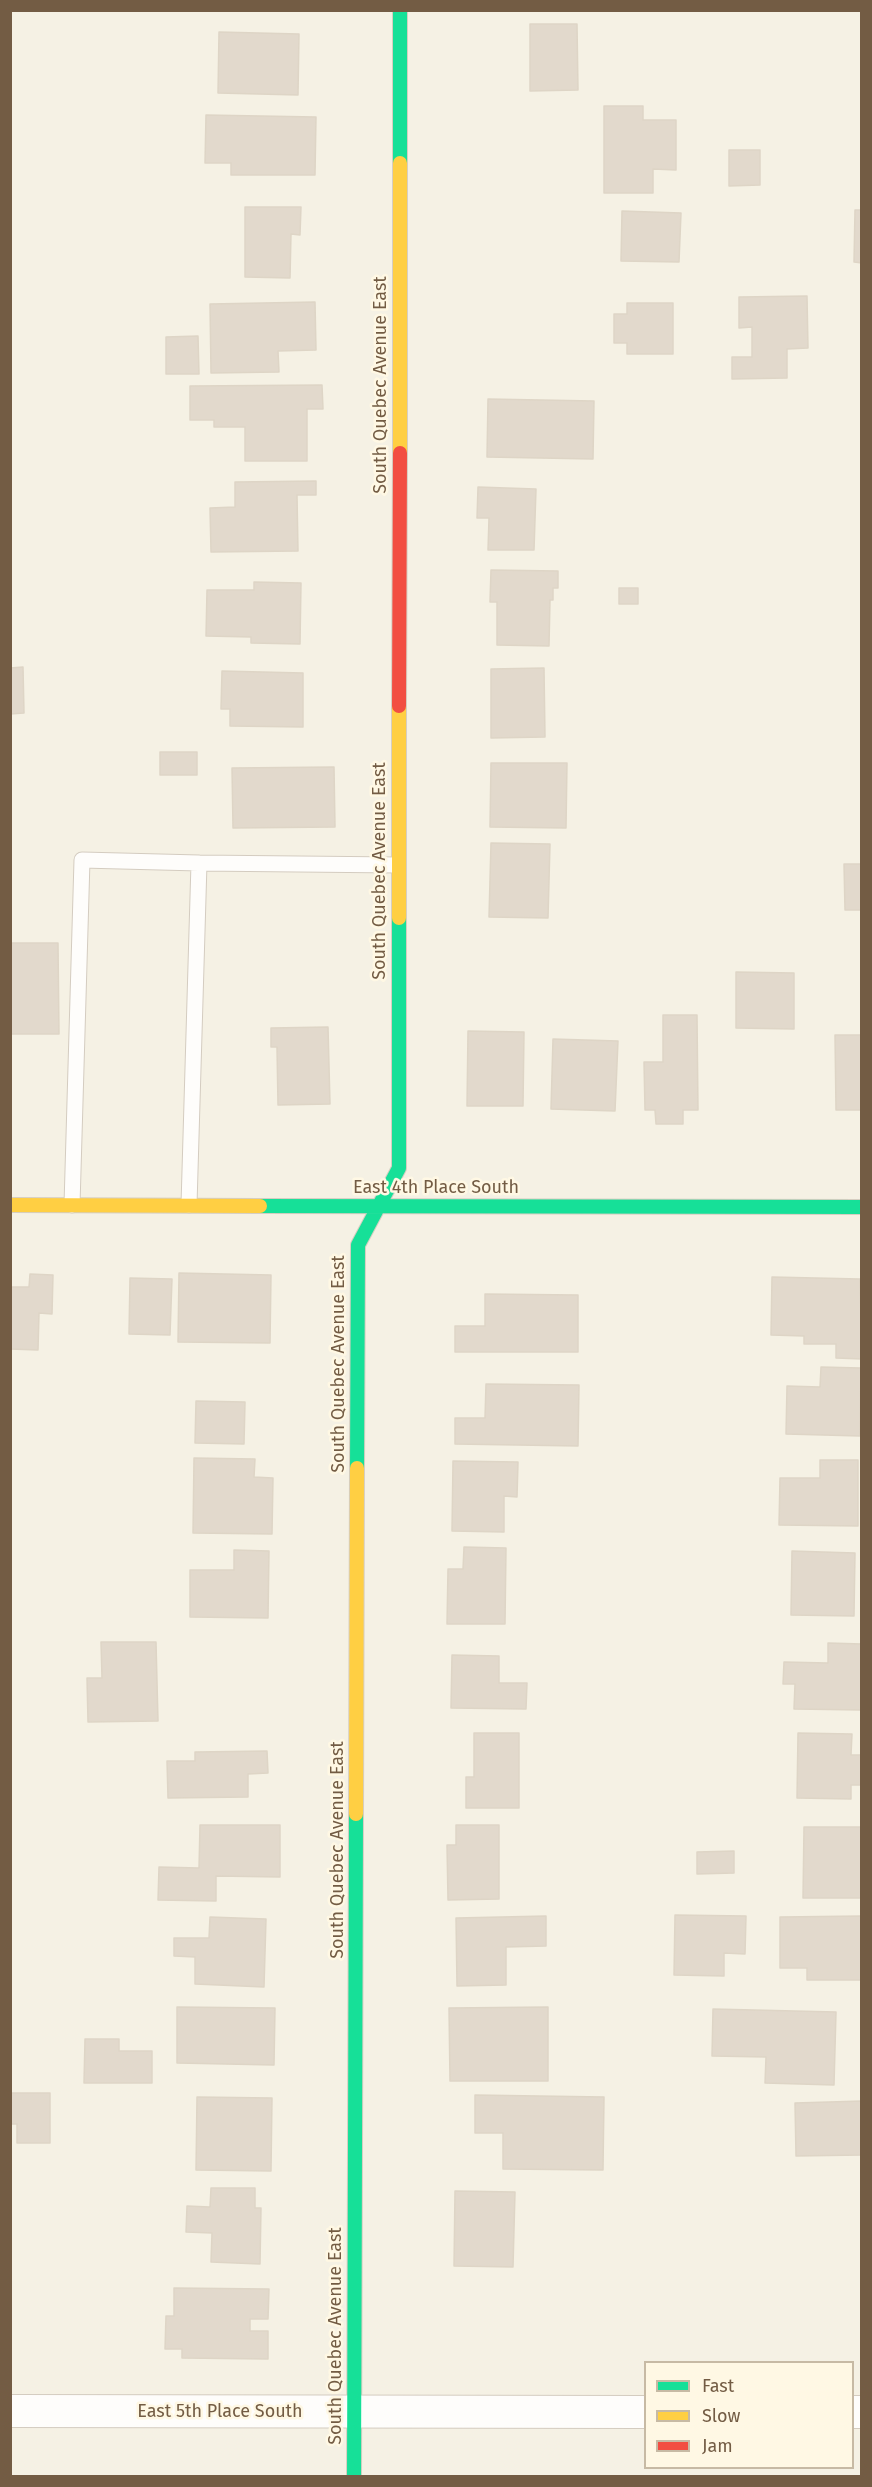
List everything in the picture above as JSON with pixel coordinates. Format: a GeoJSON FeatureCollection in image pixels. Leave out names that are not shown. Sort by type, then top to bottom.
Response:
{"type":"FeatureCollection","features":[{"type":"Feature","properties":{"kind":"street","name":"South Quebec Avenue East"},"geometry":{"type":"LineString","coordinates":[[354,2476],[358,1245],[399,1168],[400,10]]}},
{"type":"Feature","properties":{"kind":"street","name":"East 4th Place South"},"geometry":{"type":"LineString","coordinates":[[10,1205],[861,1207]]}},
{"type":"Feature","properties":{"kind":"street","name":"East 5th Place South"},"geometry":{"type":"LineString","coordinates":[[10,2411],[644,2412]]}},
{"type":"Feature","properties":{"kind":"lane"},"geometry":{"type":"LineString","coordinates":[[72,1205],[82,860],[398,865]]}},
{"type":"Feature","properties":{"kind":"lane"},"geometry":{"type":"LineString","coordinates":[[189,1205],[198,863]]}},
{"type":"Feature","properties":{"kind":"building"},"geometry":{"type":"Polygon","coordinates":[[[530,24],[577,24],[578,90],[530,91],[530,24]]]}},
{"type":"Feature","properties":{"kind":"building"},"geometry":{"type":"Polygon","coordinates":[[[219,32],[299,34],[298,95],[218,93],[219,32]]]}},
{"type":"Feature","properties":{"kind":"building"},"geometry":{"type":"Polygon","coordinates":[[[604,106],[643,106],[643,120],[676,120],[676,170],[653,169],[653,193],[604,193],[604,106]]]}},
{"type":"Feature","properties":{"kind":"building"},"geometry":{"type":"Polygon","coordinates":[[[206,115],[316,117],[315,175],[231,175],[231,163],[205,163],[206,115]]]}},
{"type":"Feature","properties":{"kind":"building"},"geometry":{"type":"Polygon","coordinates":[[[729,150],[760,150],[760,185],[729,186],[729,150]]]}},
{"type":"Feature","properties":{"kind":"building"},"geometry":{"type":"Polygon","coordinates":[[[245,207],[301,207],[300,235],[291,234],[290,278],[245,277],[245,207]]]}},
{"type":"Feature","properties":{"kind":"building"},"geometry":{"type":"Polygon","coordinates":[[[855,210],[862,210],[862,263],[854,262],[855,210]]]}},
{"type":"Feature","properties":{"kind":"building"},"geometry":{"type":"Polygon","coordinates":[[[622,211],[681,213],[679,262],[621,261],[622,211]]]}},
{"type":"Feature","properties":{"kind":"building"},"geometry":{"type":"Polygon","coordinates":[[[807,296],[808,348],[787,349],[787,378],[732,379],[732,357],[752,357],[752,327],[739,328],[739,297],[807,296]]]}},
{"type":"Feature","properties":{"kind":"building"},"geometry":{"type":"Polygon","coordinates":[[[315,302],[316,350],[278,351],[279,372],[211,373],[210,304],[315,302]]]}},
{"type":"Feature","properties":{"kind":"building"},"geometry":{"type":"Polygon","coordinates":[[[627,303],[673,303],[673,354],[627,354],[627,343],[614,343],[614,314],[627,314],[627,303]]]}},
{"type":"Feature","properties":{"kind":"building"},"geometry":{"type":"Polygon","coordinates":[[[198,336],[199,374],[166,374],[166,337],[198,336]]]}},
{"type":"Feature","properties":{"kind":"building"},"geometry":{"type":"Polygon","coordinates":[[[322,385],[323,409],[307,409],[307,461],[245,461],[245,427],[214,427],[214,420],[190,420],[190,386],[322,385]]]}},
{"type":"Feature","properties":{"kind":"building"},"geometry":{"type":"Polygon","coordinates":[[[488,399],[594,401],[593,459],[487,457],[488,399]]]}},
{"type":"Feature","properties":{"kind":"building"},"geometry":{"type":"Polygon","coordinates":[[[316,481],[316,495],[297,495],[298,551],[211,552],[210,508],[235,507],[235,482],[316,481]]]}},
{"type":"Feature","properties":{"kind":"building"},"geometry":{"type":"Polygon","coordinates":[[[478,487],[536,489],[534,550],[488,550],[489,518],[477,518],[478,487]]]}},
{"type":"Feature","properties":{"kind":"building"},"geometry":{"type":"Polygon","coordinates":[[[491,570],[558,571],[558,588],[553,588],[553,600],[550,600],[549,646],[497,645],[497,602],[490,602],[491,570]]]}},
{"type":"Feature","properties":{"kind":"building"},"geometry":{"type":"Polygon","coordinates":[[[254,582],[301,583],[300,644],[251,643],[251,637],[206,636],[207,590],[254,590],[254,582]]]}},
{"type":"Feature","properties":{"kind":"building"},"geometry":{"type":"Polygon","coordinates":[[[619,588],[638,588],[638,604],[619,604],[619,588]]]}},
{"type":"Feature","properties":{"kind":"building"},"geometry":{"type":"Polygon","coordinates":[[[23,667],[24,713],[10,714],[10,668],[23,667]]]}},
{"type":"Feature","properties":{"kind":"building"},"geometry":{"type":"Polygon","coordinates":[[[544,668],[545,737],[491,738],[491,669],[544,668]]]}},
{"type":"Feature","properties":{"kind":"building"},"geometry":{"type":"Polygon","coordinates":[[[222,671],[303,673],[303,727],[230,726],[230,709],[221,709],[222,671]]]}},
{"type":"Feature","properties":{"kind":"building"},"geometry":{"type":"Polygon","coordinates":[[[160,752],[197,752],[197,775],[160,775],[160,752]]]}},
{"type":"Feature","properties":{"kind":"building"},"geometry":{"type":"Polygon","coordinates":[[[491,763],[567,763],[566,828],[490,827],[491,763]]]}},
{"type":"Feature","properties":{"kind":"building"},"geometry":{"type":"Polygon","coordinates":[[[334,767],[335,827],[233,828],[232,768],[334,767]]]}},
{"type":"Feature","properties":{"kind":"building"},"geometry":{"type":"Polygon","coordinates":[[[491,843],[550,844],[548,918],[489,917],[491,843]]]}},
{"type":"Feature","properties":{"kind":"building"},"geometry":{"type":"Polygon","coordinates":[[[844,864],[862,864],[862,910],[845,910],[844,864]]]}},
{"type":"Feature","properties":{"kind":"building"},"geometry":{"type":"Polygon","coordinates":[[[10,943],[58,943],[59,1034],[10,1034],[10,943]]]}},
{"type":"Feature","properties":{"kind":"building"},"geometry":{"type":"Polygon","coordinates":[[[736,972],[794,973],[794,1029],[736,1028],[736,972]]]}},
{"type":"Feature","properties":{"kind":"building"},"geometry":{"type":"Polygon","coordinates":[[[663,1015],[697,1015],[698,1110],[683,1110],[683,1124],[656,1124],[655,1110],[645,1110],[644,1062],[663,1062],[663,1015]]]}},
{"type":"Feature","properties":{"kind":"building"},"geometry":{"type":"Polygon","coordinates":[[[328,1027],[330,1104],[278,1105],[277,1047],[271,1047],[271,1028],[328,1027]]]}},
{"type":"Feature","properties":{"kind":"building"},"geometry":{"type":"Polygon","coordinates":[[[468,1031],[524,1032],[523,1106],[467,1106],[468,1031]]]}},
{"type":"Feature","properties":{"kind":"building"},"geometry":{"type":"Polygon","coordinates":[[[835,1035],[862,1035],[862,1110],[836,1110],[835,1035]]]}},
{"type":"Feature","properties":{"kind":"building"},"geometry":{"type":"Polygon","coordinates":[[[553,1039],[618,1041],[615,1111],[551,1109],[553,1039]]]}},
{"type":"Feature","properties":{"kind":"building"},"geometry":{"type":"Polygon","coordinates":[[[179,1273],[271,1275],[270,1343],[178,1342],[179,1273]]]}},
{"type":"Feature","properties":{"kind":"building"},"geometry":{"type":"Polygon","coordinates":[[[30,1274],[53,1275],[52,1314],[39,1313],[38,1350],[10,1349],[10,1287],[29,1287],[30,1274]]]}},
{"type":"Feature","properties":{"kind":"building"},"geometry":{"type":"Polygon","coordinates":[[[772,1277],[860,1279],[862,1359],[836,1358],[836,1344],[804,1344],[804,1336],[771,1335],[772,1277]]]}},
{"type":"Feature","properties":{"kind":"building"},"geometry":{"type":"Polygon","coordinates":[[[130,1278],[172,1279],[170,1335],[129,1334],[130,1278]]]}},
{"type":"Feature","properties":{"kind":"building"},"geometry":{"type":"Polygon","coordinates":[[[485,1294],[578,1295],[578,1352],[455,1352],[455,1326],[485,1326],[485,1294]]]}},
{"type":"Feature","properties":{"kind":"building"},"geometry":{"type":"Polygon","coordinates":[[[821,1367],[861,1368],[860,1436],[786,1434],[787,1386],[820,1387],[821,1367]]]}},
{"type":"Feature","properties":{"kind":"building"},"geometry":{"type":"Polygon","coordinates":[[[486,1384],[579,1385],[578,1446],[455,1444],[455,1418],[485,1418],[486,1384]]]}},
{"type":"Feature","properties":{"kind":"building"},"geometry":{"type":"Polygon","coordinates":[[[196,1401],[245,1402],[244,1444],[195,1443],[196,1401]]]}},
{"type":"Feature","properties":{"kind":"building"},"geometry":{"type":"Polygon","coordinates":[[[194,1458],[255,1459],[254,1477],[273,1478],[272,1534],[193,1533],[194,1458]]]}},
{"type":"Feature","properties":{"kind":"building"},"geometry":{"type":"Polygon","coordinates":[[[820,1460],[858,1460],[858,1526],[779,1525],[780,1478],[820,1478],[820,1460]]]}},
{"type":"Feature","properties":{"kind":"building"},"geometry":{"type":"Polygon","coordinates":[[[453,1461],[518,1462],[517,1497],[504,1496],[504,1532],[452,1531],[453,1461]]]}},
{"type":"Feature","properties":{"kind":"building"},"geometry":{"type":"Polygon","coordinates":[[[464,1547],[506,1548],[505,1624],[447,1624],[448,1569],[463,1569],[464,1547]]]}},
{"type":"Feature","properties":{"kind":"building"},"geometry":{"type":"Polygon","coordinates":[[[234,1550],[269,1551],[268,1618],[190,1617],[190,1570],[234,1570],[234,1550]]]}},
{"type":"Feature","properties":{"kind":"building"},"geometry":{"type":"Polygon","coordinates":[[[792,1551],[855,1553],[854,1616],[791,1615],[792,1551]]]}},
{"type":"Feature","properties":{"kind":"building"},"geometry":{"type":"Polygon","coordinates":[[[101,1642],[156,1642],[158,1721],[88,1722],[87,1678],[102,1678],[101,1642]]]}},
{"type":"Feature","properties":{"kind":"building"},"geometry":{"type":"Polygon","coordinates":[[[828,1643],[862,1644],[862,1710],[794,1709],[795,1684],[783,1684],[784,1662],[828,1663],[828,1643]]]}},
{"type":"Feature","properties":{"kind":"building"},"geometry":{"type":"Polygon","coordinates":[[[452,1655],[499,1656],[499,1683],[527,1683],[526,1709],[451,1708],[452,1655]]]}},
{"type":"Feature","properties":{"kind":"building"},"geometry":{"type":"Polygon","coordinates":[[[474,1733],[519,1733],[519,1808],[466,1808],[466,1777],[474,1777],[474,1733]]]}},
{"type":"Feature","properties":{"kind":"building"},"geometry":{"type":"Polygon","coordinates":[[[798,1733],[852,1734],[851,1755],[862,1755],[862,1785],[851,1785],[851,1799],[797,1798],[798,1733]]]}},
{"type":"Feature","properties":{"kind":"building"},"geometry":{"type":"Polygon","coordinates":[[[267,1751],[268,1773],[248,1774],[248,1797],[168,1798],[167,1761],[195,1761],[195,1752],[267,1751]]]}},
{"type":"Feature","properties":{"kind":"building"},"geometry":{"type":"Polygon","coordinates":[[[200,1825],[280,1825],[280,1877],[216,1876],[216,1901],[158,1900],[159,1867],[199,1868],[200,1825]]]}},
{"type":"Feature","properties":{"kind":"building"},"geometry":{"type":"Polygon","coordinates":[[[456,1825],[499,1825],[499,1899],[448,1900],[447,1845],[456,1845],[456,1825]]]}},
{"type":"Feature","properties":{"kind":"building"},"geometry":{"type":"Polygon","coordinates":[[[804,1827],[862,1827],[862,1898],[803,1898],[804,1827]]]}},
{"type":"Feature","properties":{"kind":"building"},"geometry":{"type":"Polygon","coordinates":[[[734,1851],[734,1873],[697,1874],[697,1852],[734,1851]]]}},
{"type":"Feature","properties":{"kind":"building"},"geometry":{"type":"Polygon","coordinates":[[[675,1915],[746,1916],[745,1954],[724,1953],[724,1976],[674,1975],[675,1915]]]}},
{"type":"Feature","properties":{"kind":"building"},"geometry":{"type":"Polygon","coordinates":[[[546,1916],[546,1946],[506,1947],[506,1985],[457,1986],[456,1918],[546,1916]]]}},
{"type":"Feature","properties":{"kind":"building"},"geometry":{"type":"Polygon","coordinates":[[[862,1916],[862,1980],[807,1980],[807,1968],[780,1968],[780,1917],[862,1916]]]}},
{"type":"Feature","properties":{"kind":"building"},"geometry":{"type":"Polygon","coordinates":[[[210,1917],[266,1919],[264,1987],[195,1984],[195,1957],[174,1956],[174,1938],[209,1938],[210,1917]]]}},
{"type":"Feature","properties":{"kind":"building"},"geometry":{"type":"Polygon","coordinates":[[[177,2007],[275,2008],[274,2065],[177,2063],[177,2007]]]}},
{"type":"Feature","properties":{"kind":"building"},"geometry":{"type":"Polygon","coordinates":[[[548,2007],[548,2081],[450,2081],[449,2008],[548,2007]]]}},
{"type":"Feature","properties":{"kind":"building"},"geometry":{"type":"Polygon","coordinates":[[[713,2009],[836,2012],[834,2085],[765,2083],[766,2057],[712,2056],[713,2009]]]}},
{"type":"Feature","properties":{"kind":"building"},"geometry":{"type":"Polygon","coordinates":[[[85,2039],[119,2039],[119,2051],[152,2051],[152,2083],[84,2083],[85,2039]]]}},
{"type":"Feature","properties":{"kind":"building"},"geometry":{"type":"Polygon","coordinates":[[[10,2093],[50,2093],[50,2143],[17,2143],[17,2124],[10,2124],[10,2093]]]}},
{"type":"Feature","properties":{"kind":"building"},"geometry":{"type":"Polygon","coordinates":[[[475,2095],[604,2097],[603,2170],[503,2169],[503,2133],[475,2133],[475,2095]]]}},
{"type":"Feature","properties":{"kind":"building"},"geometry":{"type":"Polygon","coordinates":[[[197,2097],[272,2098],[271,2171],[196,2170],[197,2097]]]}},
{"type":"Feature","properties":{"kind":"building"},"geometry":{"type":"Polygon","coordinates":[[[862,2101],[862,2155],[796,2156],[795,2103],[862,2101]]]}},
{"type":"Feature","properties":{"kind":"building"},"geometry":{"type":"Polygon","coordinates":[[[211,2188],[255,2188],[255,2208],[261,2208],[260,2264],[211,2262],[212,2233],[186,2232],[187,2206],[210,2207],[211,2188]]]}},
{"type":"Feature","properties":{"kind":"building"},"geometry":{"type":"Polygon","coordinates":[[[455,2191],[515,2192],[513,2267],[454,2266],[455,2191]]]}},
{"type":"Feature","properties":{"kind":"building"},"geometry":{"type":"Polygon","coordinates":[[[174,2288],[269,2289],[268,2319],[250,2319],[250,2331],[268,2331],[268,2359],[182,2358],[182,2349],[165,2349],[166,2316],[174,2316],[174,2288]]]}},
{"type":"Feature","properties":{"kind":"traffic: fast"},"geometry":{"type":"LineString","coordinates":[[400,10],[400,163]]}},
{"type":"Feature","properties":{"kind":"traffic: fast"},"geometry":{"type":"LineString","coordinates":[[357,1468],[358,1245],[399,1168],[399,918]]}},
{"type":"Feature","properties":{"kind":"traffic: fast"},"geometry":{"type":"LineString","coordinates":[[260,1206],[862,1207]]}},
{"type":"Feature","properties":{"kind":"traffic: fast"},"geometry":{"type":"LineString","coordinates":[[354,2476],[356,1814]]}},
{"type":"Feature","properties":{"kind":"traffic: slow"},"geometry":{"type":"LineString","coordinates":[[400,163],[400,453]]}},
{"type":"Feature","properties":{"kind":"traffic: slow"},"geometry":{"type":"LineString","coordinates":[[399,706],[399,918]]}},
{"type":"Feature","properties":{"kind":"traffic: slow"},"geometry":{"type":"LineString","coordinates":[[10,1205],[260,1206]]}},
{"type":"Feature","properties":{"kind":"traffic: slow"},"geometry":{"type":"LineString","coordinates":[[356,1814],[357,1468]]}},
{"type":"Feature","properties":{"kind":"traffic: jam"},"geometry":{"type":"LineString","coordinates":[[399,706],[400,453]]}}]}
